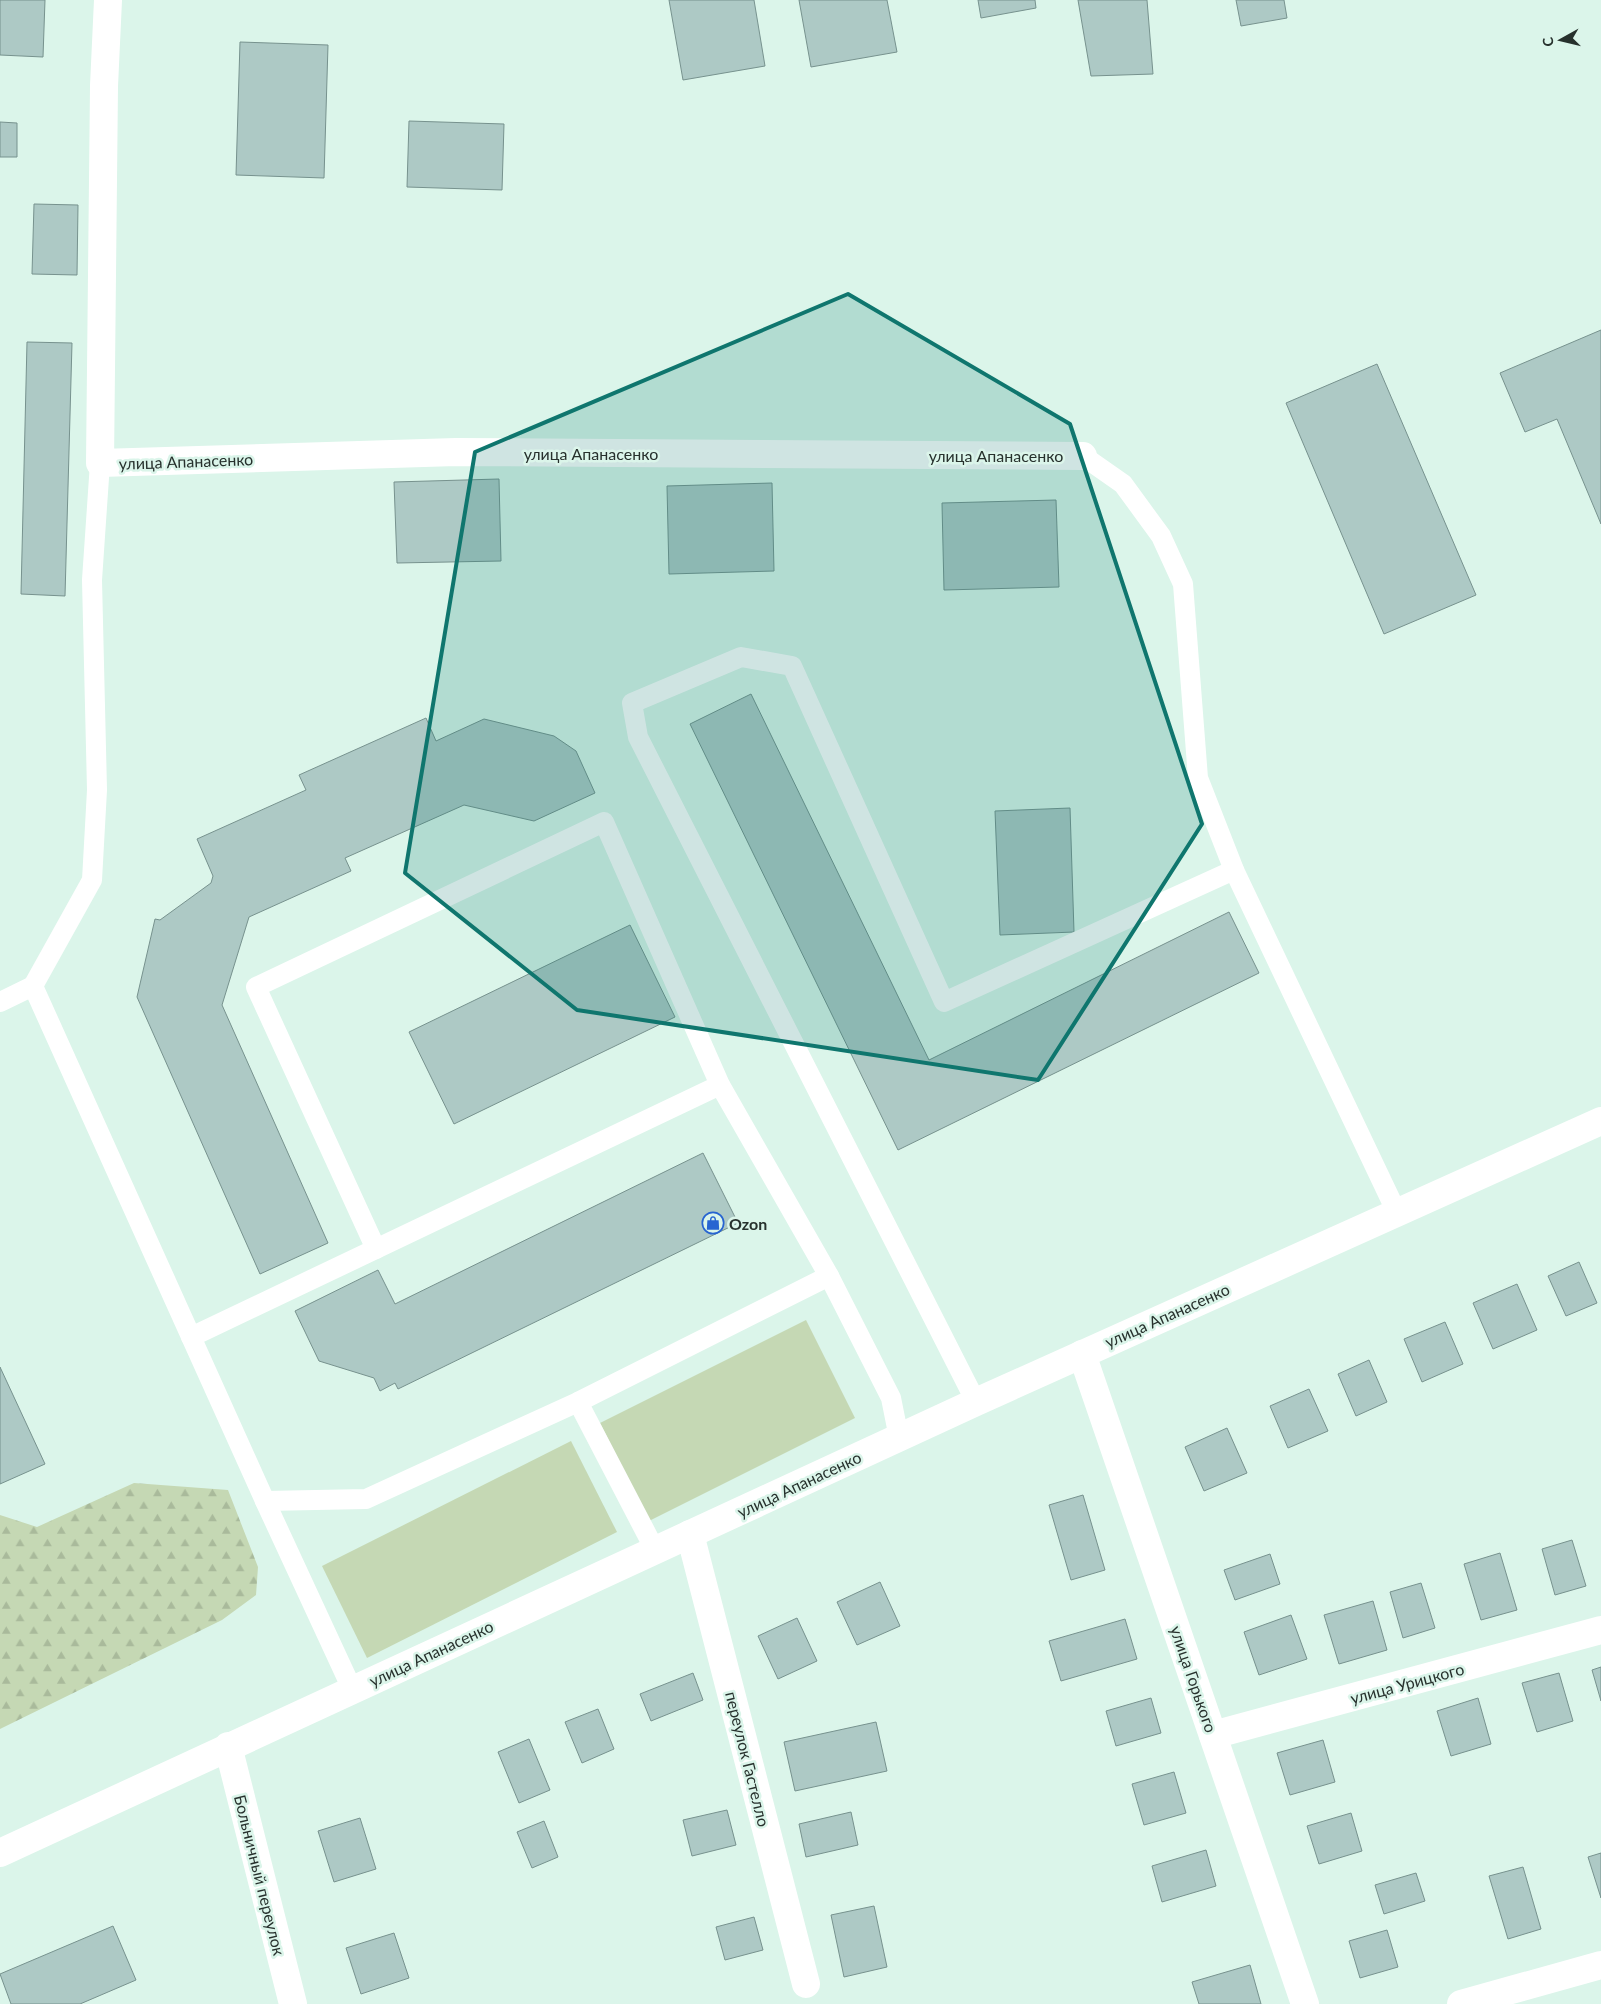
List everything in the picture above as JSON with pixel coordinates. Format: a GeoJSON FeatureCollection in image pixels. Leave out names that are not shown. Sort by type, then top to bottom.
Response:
{"type":"FeatureCollection","features":[{"type":"Feature","properties":{"kind":"street"},"geometry":{"type":"LineString","coordinates":[[100,463],[104,86],[108,0]]}},
{"type":"Feature","properties":{"kind":"street","name":"улица Апанасенко"},"geometry":{"type":"LineString","coordinates":[[100,463],[456,452],[1083,456]]}},
{"type":"Feature","properties":{"kind":"street","name":"улица Апанасенко"},"geometry":{"type":"LineString","coordinates":[[0,1853],[976,1402],[1601,1121]]}},
{"type":"Feature","properties":{"kind":"street","name":"улица Горького"},"geometry":{"type":"LineString","coordinates":[[1082,1354],[1304,2004]]}},
{"type":"Feature","properties":{"kind":"street","name":"переулок Гастелло"},"geometry":{"type":"LineString","coordinates":[[690,1534],[806,1984]]}},
{"type":"Feature","properties":{"kind":"street","name":"улица Урицкого"},"geometry":{"type":"LineString","coordinates":[[1213,1735],[1601,1630]]}},
{"type":"Feature","properties":{"kind":"street","name":"Больничный переулок"},"geometry":{"type":"LineString","coordinates":[[228,1746],[293,2004]]}},
{"type":"Feature","properties":{"kind":"street"},"geometry":{"type":"LineString","coordinates":[[1461,2004],[1601,1965]]}},
{"type":"Feature","properties":{"kind":"lane"},"geometry":{"type":"LineString","coordinates":[[1083,456],[1123,484],[1161,536],[1183,584],[1198,778],[1234,870],[1397,1212]]}},
{"type":"Feature","properties":{"kind":"lane"},"geometry":{"type":"LineString","coordinates":[[0,1002],[33,986],[92,880],[97,790],[92,580],[100,463]]}},
{"type":"Feature","properties":{"kind":"lane"},"geometry":{"type":"LineString","coordinates":[[976,1402],[638,737],[632,703],[741,657],[792,666],[944,1002],[1234,870]]}},
{"type":"Feature","properties":{"kind":"lane"},"geometry":{"type":"LineString","coordinates":[[376,1248],[256,987],[604,822],[720,1085],[830,1276],[891,1398],[899,1438]]}},
{"type":"Feature","properties":{"kind":"lane"},"geometry":{"type":"LineString","coordinates":[[33,986],[191,1338],[352,1689]]}},
{"type":"Feature","properties":{"kind":"lane"},"geometry":{"type":"LineString","coordinates":[[191,1338],[720,1085]]}},
{"type":"Feature","properties":{"kind":"lane"},"geometry":{"type":"LineString","coordinates":[[265,1501],[366,1499],[578,1402],[830,1276]]}},
{"type":"Feature","properties":{"kind":"lane"},"geometry":{"type":"LineString","coordinates":[[578,1402],[655,1550]]}},
{"type":"Feature","properties":{"kind":"highlighted area"},"geometry":{"type":"Polygon","coordinates":[[[848,294],[1070,424],[1202,824],[1038,1080],[577,1010],[405,873],[475,452],[848,294]]]}},
{"type":"Feature","properties":{"kind":"green space"},"geometry":{"type":"Polygon","coordinates":[[[806,1320],[855,1418],[649,1521],[600,1423],[806,1320]]]}},
{"type":"Feature","properties":{"kind":"green space"},"geometry":{"type":"Polygon","coordinates":[[[571,1441],[617,1532],[367,1658],[322,1566],[571,1441]]]}},
{"type":"Feature","properties":{"kind":"green space"},"geometry":{"type":"Polygon","coordinates":[[[134,1483],[228,1490],[258,1567],[256,1595],[222,1620],[0,1729],[0,1515],[37,1527],[134,1483]]]}},
{"type":"Feature","properties":{"kind":"building"},"geometry":{"type":"Polygon","coordinates":[[[0,0],[45,0],[43,57],[0,55],[0,0]]]}},
{"type":"Feature","properties":{"kind":"building"},"geometry":{"type":"Polygon","coordinates":[[[669,0],[754,0],[765,66],[683,80],[669,0]]]}},
{"type":"Feature","properties":{"kind":"building"},"geometry":{"type":"Polygon","coordinates":[[[799,0],[887,0],[897,52],[811,67],[799,0]]]}},
{"type":"Feature","properties":{"kind":"building"},"geometry":{"type":"Polygon","coordinates":[[[978,0],[1035,0],[1036,8],[981,18],[978,0]]]}},
{"type":"Feature","properties":{"kind":"building"},"geometry":{"type":"Polygon","coordinates":[[[1078,0],[1147,0],[1153,74],[1091,76],[1078,0]]]}},
{"type":"Feature","properties":{"kind":"building"},"geometry":{"type":"Polygon","coordinates":[[[1236,0],[1284,0],[1287,18],[1241,26],[1236,0]]]}},
{"type":"Feature","properties":{"kind":"building"},"geometry":{"type":"Polygon","coordinates":[[[240,42],[328,45],[324,178],[236,175],[240,42]]]}},
{"type":"Feature","properties":{"kind":"building"},"geometry":{"type":"Polygon","coordinates":[[[409,121],[504,124],[502,190],[407,187],[409,121]]]}},
{"type":"Feature","properties":{"kind":"building"},"geometry":{"type":"Polygon","coordinates":[[[0,122],[17,123],[17,157],[0,157],[0,122]]]}},
{"type":"Feature","properties":{"kind":"building"},"geometry":{"type":"Polygon","coordinates":[[[34,204],[78,205],[77,275],[32,274],[34,204]]]}},
{"type":"Feature","properties":{"kind":"building"},"geometry":{"type":"Polygon","coordinates":[[[1601,330],[1601,524],[1557,419],[1525,432],[1500,373],[1601,330]]]}},
{"type":"Feature","properties":{"kind":"building"},"geometry":{"type":"Polygon","coordinates":[[[27,342],[72,343],[65,596],[21,594],[27,342]]]}},
{"type":"Feature","properties":{"kind":"building"},"geometry":{"type":"Polygon","coordinates":[[[1377,364],[1476,595],[1384,634],[1286,403],[1377,364]]]}},
{"type":"Feature","properties":{"kind":"building"},"geometry":{"type":"Polygon","coordinates":[[[499,479],[501,561],[397,563],[394,482],[499,479]]]}},
{"type":"Feature","properties":{"kind":"building"},"geometry":{"type":"Polygon","coordinates":[[[772,483],[774,571],[669,574],[667,486],[772,483]]]}},
{"type":"Feature","properties":{"kind":"building"},"geometry":{"type":"Polygon","coordinates":[[[1056,500],[1059,587],[944,590],[942,503],[1056,500]]]}},
{"type":"Feature","properties":{"kind":"building"},"geometry":{"type":"Polygon","coordinates":[[[751,694],[929,1060],[1229,912],[1259,973],[898,1150],[690,724],[751,694]]]}},
{"type":"Feature","properties":{"kind":"building"},"geometry":{"type":"Polygon","coordinates":[[[426,718],[436,741],[484,719],[554,736],[576,751],[595,793],[534,821],[464,805],[345,858],[351,871],[249,917],[222,1005],[328,1243],[260,1274],[137,997],[155,919],[160,920],[211,883],[213,876],[197,839],[306,790],[299,775],[426,718]]]}},
{"type":"Feature","properties":{"kind":"building"},"geometry":{"type":"Polygon","coordinates":[[[1070,808],[1074,932],[1000,935],[995,811],[1070,808]]]}},
{"type":"Feature","properties":{"kind":"building"},"geometry":{"type":"Polygon","coordinates":[[[630,925],[675,1017],[454,1124],[409,1032],[630,925]]]}},
{"type":"Feature","properties":{"kind":"building"},"geometry":{"type":"Polygon","coordinates":[[[703,1153],[738,1223],[398,1389],[395,1383],[380,1391],[374,1378],[319,1361],[295,1311],[378,1270],[395,1304],[703,1153]]]}},
{"type":"Feature","properties":{"kind":"building"},"geometry":{"type":"Polygon","coordinates":[[[1579,1262],[1597,1303],[1566,1316],[1548,1276],[1579,1262]]]}},
{"type":"Feature","properties":{"kind":"building"},"geometry":{"type":"Polygon","coordinates":[[[1517,1284],[1537,1330],[1493,1349],[1473,1303],[1517,1284]]]}},
{"type":"Feature","properties":{"kind":"building"},"geometry":{"type":"Polygon","coordinates":[[[1445,1322],[1463,1364],[1422,1382],[1404,1339],[1445,1322]]]}},
{"type":"Feature","properties":{"kind":"building"},"geometry":{"type":"Polygon","coordinates":[[[1369,1360],[1387,1402],[1356,1416],[1338,1374],[1369,1360]]]}},
{"type":"Feature","properties":{"kind":"building"},"geometry":{"type":"Polygon","coordinates":[[[0,1367],[45,1464],[0,1484],[0,1367]]]}},
{"type":"Feature","properties":{"kind":"building"},"geometry":{"type":"Polygon","coordinates":[[[1309,1389],[1328,1431],[1288,1448],[1270,1406],[1309,1389]]]}},
{"type":"Feature","properties":{"kind":"building"},"geometry":{"type":"Polygon","coordinates":[[[1227,1428],[1247,1473],[1204,1491],[1185,1447],[1227,1428]]]}},
{"type":"Feature","properties":{"kind":"building"},"geometry":{"type":"Polygon","coordinates":[[[1083,1495],[1105,1570],[1071,1580],[1049,1505],[1083,1495]]]}},
{"type":"Feature","properties":{"kind":"building"},"geometry":{"type":"Polygon","coordinates":[[[1572,1540],[1586,1586],[1555,1595],[1542,1549],[1572,1540]]]}},
{"type":"Feature","properties":{"kind":"building"},"geometry":{"type":"Polygon","coordinates":[[[1500,1553],[1517,1610],[1481,1620],[1464,1564],[1500,1553]]]}},
{"type":"Feature","properties":{"kind":"building"},"geometry":{"type":"Polygon","coordinates":[[[1270,1554],[1280,1584],[1235,1600],[1224,1570],[1270,1554]]]}},
{"type":"Feature","properties":{"kind":"building"},"geometry":{"type":"Polygon","coordinates":[[[880,1582],[900,1626],[857,1645],[837,1602],[880,1582]]]}},
{"type":"Feature","properties":{"kind":"building"},"geometry":{"type":"Polygon","coordinates":[[[1421,1583],[1435,1628],[1403,1638],[1390,1592],[1421,1583]]]}},
{"type":"Feature","properties":{"kind":"building"},"geometry":{"type":"Polygon","coordinates":[[[1373,1601],[1387,1650],[1339,1664],[1324,1615],[1373,1601]]]}},
{"type":"Feature","properties":{"kind":"building"},"geometry":{"type":"Polygon","coordinates":[[[1291,1615],[1307,1659],[1259,1675],[1244,1632],[1291,1615]]]}},
{"type":"Feature","properties":{"kind":"building"},"geometry":{"type":"Polygon","coordinates":[[[797,1618],[817,1661],[778,1679],[758,1636],[797,1618]]]}},
{"type":"Feature","properties":{"kind":"building"},"geometry":{"type":"Polygon","coordinates":[[[1125,1619],[1137,1659],[1061,1681],[1049,1641],[1125,1619]]]}},
{"type":"Feature","properties":{"kind":"building"},"geometry":{"type":"Polygon","coordinates":[[[1601,1667],[1601,1701],[1592,1670],[1601,1667]]]}},
{"type":"Feature","properties":{"kind":"building"},"geometry":{"type":"Polygon","coordinates":[[[693,1673],[703,1700],[651,1721],[640,1694],[693,1673]]]}},
{"type":"Feature","properties":{"kind":"building"},"geometry":{"type":"Polygon","coordinates":[[[1559,1673],[1573,1721],[1537,1732],[1522,1683],[1559,1673]]]}},
{"type":"Feature","properties":{"kind":"building"},"geometry":{"type":"Polygon","coordinates":[[[1151,1698],[1161,1733],[1116,1746],[1106,1711],[1151,1698]]]}},
{"type":"Feature","properties":{"kind":"building"},"geometry":{"type":"Polygon","coordinates":[[[1478,1698],[1491,1744],[1451,1756],[1437,1711],[1478,1698]]]}},
{"type":"Feature","properties":{"kind":"building"},"geometry":{"type":"Polygon","coordinates":[[[598,1709],[614,1749],[582,1763],[565,1722],[598,1709]]]}},
{"type":"Feature","properties":{"kind":"building"},"geometry":{"type":"Polygon","coordinates":[[[876,1722],[887,1771],[795,1791],[784,1742],[876,1722]]]}},
{"type":"Feature","properties":{"kind":"building"},"geometry":{"type":"Polygon","coordinates":[[[529,1739],[550,1790],[519,1803],[498,1752],[529,1739]]]}},
{"type":"Feature","properties":{"kind":"building"},"geometry":{"type":"Polygon","coordinates":[[[1323,1740],[1335,1782],[1290,1795],[1277,1753],[1323,1740]]]}},
{"type":"Feature","properties":{"kind":"building"},"geometry":{"type":"Polygon","coordinates":[[[1174,1772],[1186,1813],[1144,1825],[1132,1784],[1174,1772]]]}},
{"type":"Feature","properties":{"kind":"building"},"geometry":{"type":"Polygon","coordinates":[[[727,1810],[736,1845],[692,1856],[683,1820],[727,1810]]]}},
{"type":"Feature","properties":{"kind":"building"},"geometry":{"type":"Polygon","coordinates":[[[851,1812],[858,1845],[806,1857],[799,1824],[851,1812]]]}},
{"type":"Feature","properties":{"kind":"building"},"geometry":{"type":"Polygon","coordinates":[[[1351,1813],[1362,1851],[1319,1864],[1307,1826],[1351,1813]]]}},
{"type":"Feature","properties":{"kind":"building"},"geometry":{"type":"Polygon","coordinates":[[[360,1818],[376,1869],[334,1882],[318,1831],[360,1818]]]}},
{"type":"Feature","properties":{"kind":"building"},"geometry":{"type":"Polygon","coordinates":[[[544,1821],[558,1857],[532,1868],[517,1832],[544,1821]]]}},
{"type":"Feature","properties":{"kind":"building"},"geometry":{"type":"Polygon","coordinates":[[[1206,1850],[1216,1886],[1162,1902],[1152,1866],[1206,1850]]]}},
{"type":"Feature","properties":{"kind":"building"},"geometry":{"type":"Polygon","coordinates":[[[1601,1853],[1601,1898],[1588,1857],[1601,1853]]]}},
{"type":"Feature","properties":{"kind":"building"},"geometry":{"type":"Polygon","coordinates":[[[1523,1867],[1541,1929],[1508,1939],[1489,1876],[1523,1867]]]}},
{"type":"Feature","properties":{"kind":"building"},"geometry":{"type":"Polygon","coordinates":[[[1416,1873],[1425,1901],[1384,1914],[1375,1885],[1416,1873]]]}},
{"type":"Feature","properties":{"kind":"building"},"geometry":{"type":"Polygon","coordinates":[[[874,1906],[887,1967],[844,1977],[831,1915],[874,1906]]]}},
{"type":"Feature","properties":{"kind":"building"},"geometry":{"type":"Polygon","coordinates":[[[754,1917],[763,1950],[725,1960],[716,1927],[754,1917]]]}},
{"type":"Feature","properties":{"kind":"building"},"geometry":{"type":"Polygon","coordinates":[[[113,1926],[136,1980],[80,2004],[11,2004],[0,1974],[113,1926]]]}},
{"type":"Feature","properties":{"kind":"building"},"geometry":{"type":"Polygon","coordinates":[[[1387,1930],[1398,1967],[1360,1978],[1349,1941],[1387,1930]]]}},
{"type":"Feature","properties":{"kind":"building"},"geometry":{"type":"Polygon","coordinates":[[[394,1933],[409,1978],[361,1994],[346,1948],[394,1933]]]}},
{"type":"Feature","properties":{"kind":"building"},"geometry":{"type":"Polygon","coordinates":[[[1250,1965],[1261,2004],[1199,2004],[1192,1982],[1250,1965]]]}},
{"type":"Feature","properties":{"kind":"place","name":"Ozon"},"geometry":{"type":"Point","coordinates":[713,1223]}}]}
